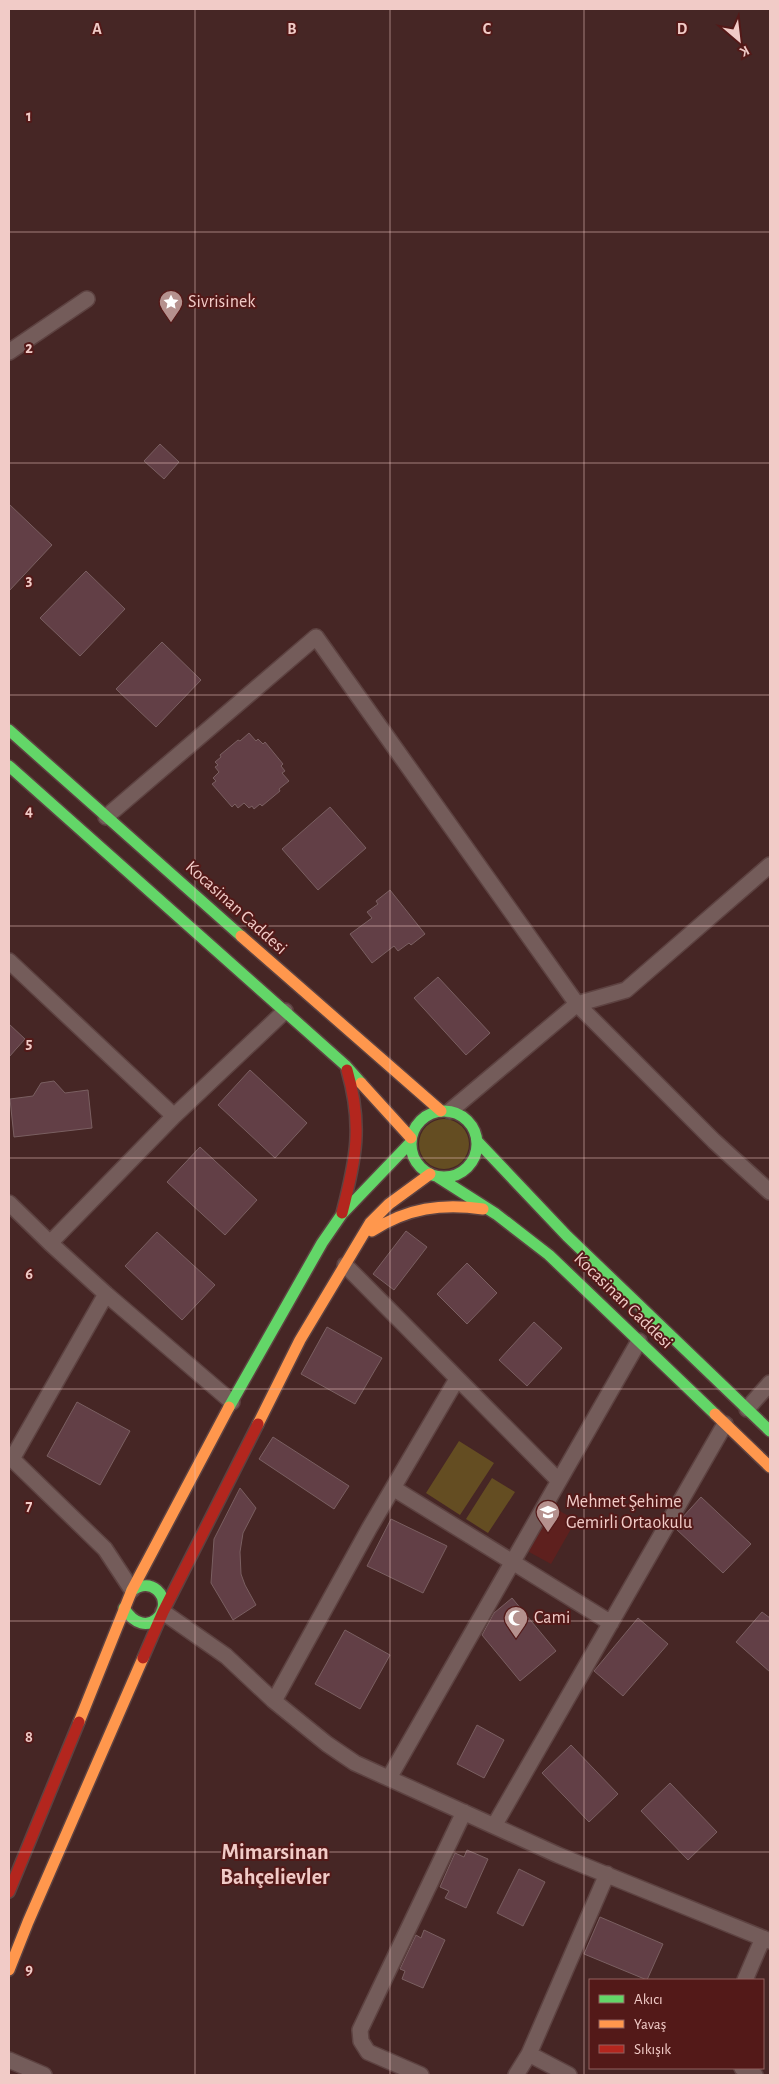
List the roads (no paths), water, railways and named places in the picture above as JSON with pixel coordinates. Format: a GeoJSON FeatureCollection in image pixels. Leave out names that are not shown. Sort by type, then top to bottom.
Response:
{"type":"FeatureCollection","features":[{"type":"Feature","properties":{"kind":"main road","name":"Kocasinan Caddesi"},"geometry":{"type":"LineString","coordinates":[[9,730],[409,1084],[446,1111]]}},
{"type":"Feature","properties":{"kind":"main road"},"geometry":{"type":"LineString","coordinates":[[9,766],[345,1065],[411,1140],[413,1155],[417,1163],[434,1175],[446,1177],[463,1171],[474,1158],[477,1141],[471,1125],[465,1118],[446,1111],[425,1117],[418,1122],[411,1140],[342,1214],[322,1243],[232,1402],[132,1590],[9,1892]]}},
{"type":"Feature","properties":{"kind":"main road"},"geometry":{"type":"LineString","coordinates":[[342,1214],[356,1159],[358,1143],[355,1096],[345,1065]]}},
{"type":"Feature","properties":{"kind":"main road","name":"Kocasinan Caddesi"},"geometry":{"type":"LineString","coordinates":[[477,1141],[573,1242],[770,1431]]}},
{"type":"Feature","properties":{"kind":"main road","name":"Kocasinan Caddesi"},"geometry":{"type":"LineString","coordinates":[[434,1175],[496,1214],[549,1255],[770,1467]]}},
{"type":"Feature","properties":{"kind":"main road"},"geometry":{"type":"LineString","coordinates":[[9,1970],[163,1612],[300,1340],[370,1223],[389,1204],[434,1175]]}},
{"type":"Feature","properties":{"kind":"main road"},"geometry":{"type":"LineString","coordinates":[[360,1240],[389,1220],[430,1206],[470,1206],[496,1214]]}},
{"type":"Feature","properties":{"kind":"main road"},"geometry":{"type":"LineString","coordinates":[[124,1608],[130,1619],[142,1624],[154,1622],[163,1612],[164,1599],[156,1589],[144,1585],[132,1590]]}},
{"type":"Feature","properties":{"kind":"street"},"geometry":{"type":"LineString","coordinates":[[9,352],[87,299]]}},
{"type":"Feature","properties":{"kind":"street"},"geometry":{"type":"LineString","coordinates":[[106,816],[316,637],[577,1004],[714,1141],[770,1192]]}},
{"type":"Feature","properties":{"kind":"street"},"geometry":{"type":"LineString","coordinates":[[446,1111],[577,1004],[626,990],[770,865]]}},
{"type":"Feature","properties":{"kind":"street"},"geometry":{"type":"LineString","coordinates":[[9,961],[174,1116]]}},
{"type":"Feature","properties":{"kind":"street"},"geometry":{"type":"LineString","coordinates":[[50,1243],[174,1116],[285,1011]]}},
{"type":"Feature","properties":{"kind":"street"},"geometry":{"type":"LineString","coordinates":[[9,1203],[106,1294],[232,1402]]}},
{"type":"Feature","properties":{"kind":"street"},"geometry":{"type":"LineString","coordinates":[[345,1265],[558,1481]]}},
{"type":"Feature","properties":{"kind":"street"},"geometry":{"type":"LineString","coordinates":[[106,1294],[11,1457],[105,1549],[132,1590]]}},
{"type":"Feature","properties":{"kind":"street"},"geometry":{"type":"LineString","coordinates":[[389,1778],[638,1340]]}},
{"type":"Feature","properties":{"kind":"street"},"geometry":{"type":"LineString","coordinates":[[274,1701],[393,1488],[457,1379]]}},
{"type":"Feature","properties":{"kind":"street"},"geometry":{"type":"LineString","coordinates":[[747,1409],[770,1383]]}},
{"type":"Feature","properties":{"kind":"street"},"geometry":{"type":"LineString","coordinates":[[494,1826],[726,1424]]}},
{"type":"Feature","properties":{"kind":"street"},"geometry":{"type":"LineString","coordinates":[[393,1488],[611,1623]]}},
{"type":"Feature","properties":{"kind":"street"},"geometry":{"type":"LineString","coordinates":[[163,1612],[226,1656],[274,1701],[327,1744],[356,1763],[494,1826],[766,1940],[746,1979]]}},
{"type":"Feature","properties":{"kind":"street"},"geometry":{"type":"LineString","coordinates":[[421,2075],[368,2052],[361,2041],[360,2030],[464,1812]]}},
{"type":"Feature","properties":{"kind":"street"},"geometry":{"type":"LineString","coordinates":[[516,2075],[528,2054],[607,1874]]}},
{"type":"Feature","properties":{"kind":"street"},"geometry":{"type":"LineString","coordinates":[[528,2054],[569,2075]]}},
{"type":"Feature","properties":{"kind":"street"},"geometry":{"type":"LineString","coordinates":[[9,2060],[44,2075]]}},
{"type":"Feature","properties":{"kind":"place","name":"Sivrisinek"},"geometry":{"type":"Point","coordinates":[171,323]}},
{"type":"Feature","properties":{"kind":"place","name":"Mehmet Şehime Gemirli Ortaokulu"},"geometry":{"type":"Point","coordinates":[548,1533]}},
{"type":"Feature","properties":{"kind":"place","name":"Cami"},"geometry":{"type":"Point","coordinates":[516,1639]}},
{"type":"Feature","properties":{"kind":"district","name":"Mimarsinan Bahçelievler"},"geometry":{"type":"Point","coordinates":[275,1864]}}]}
